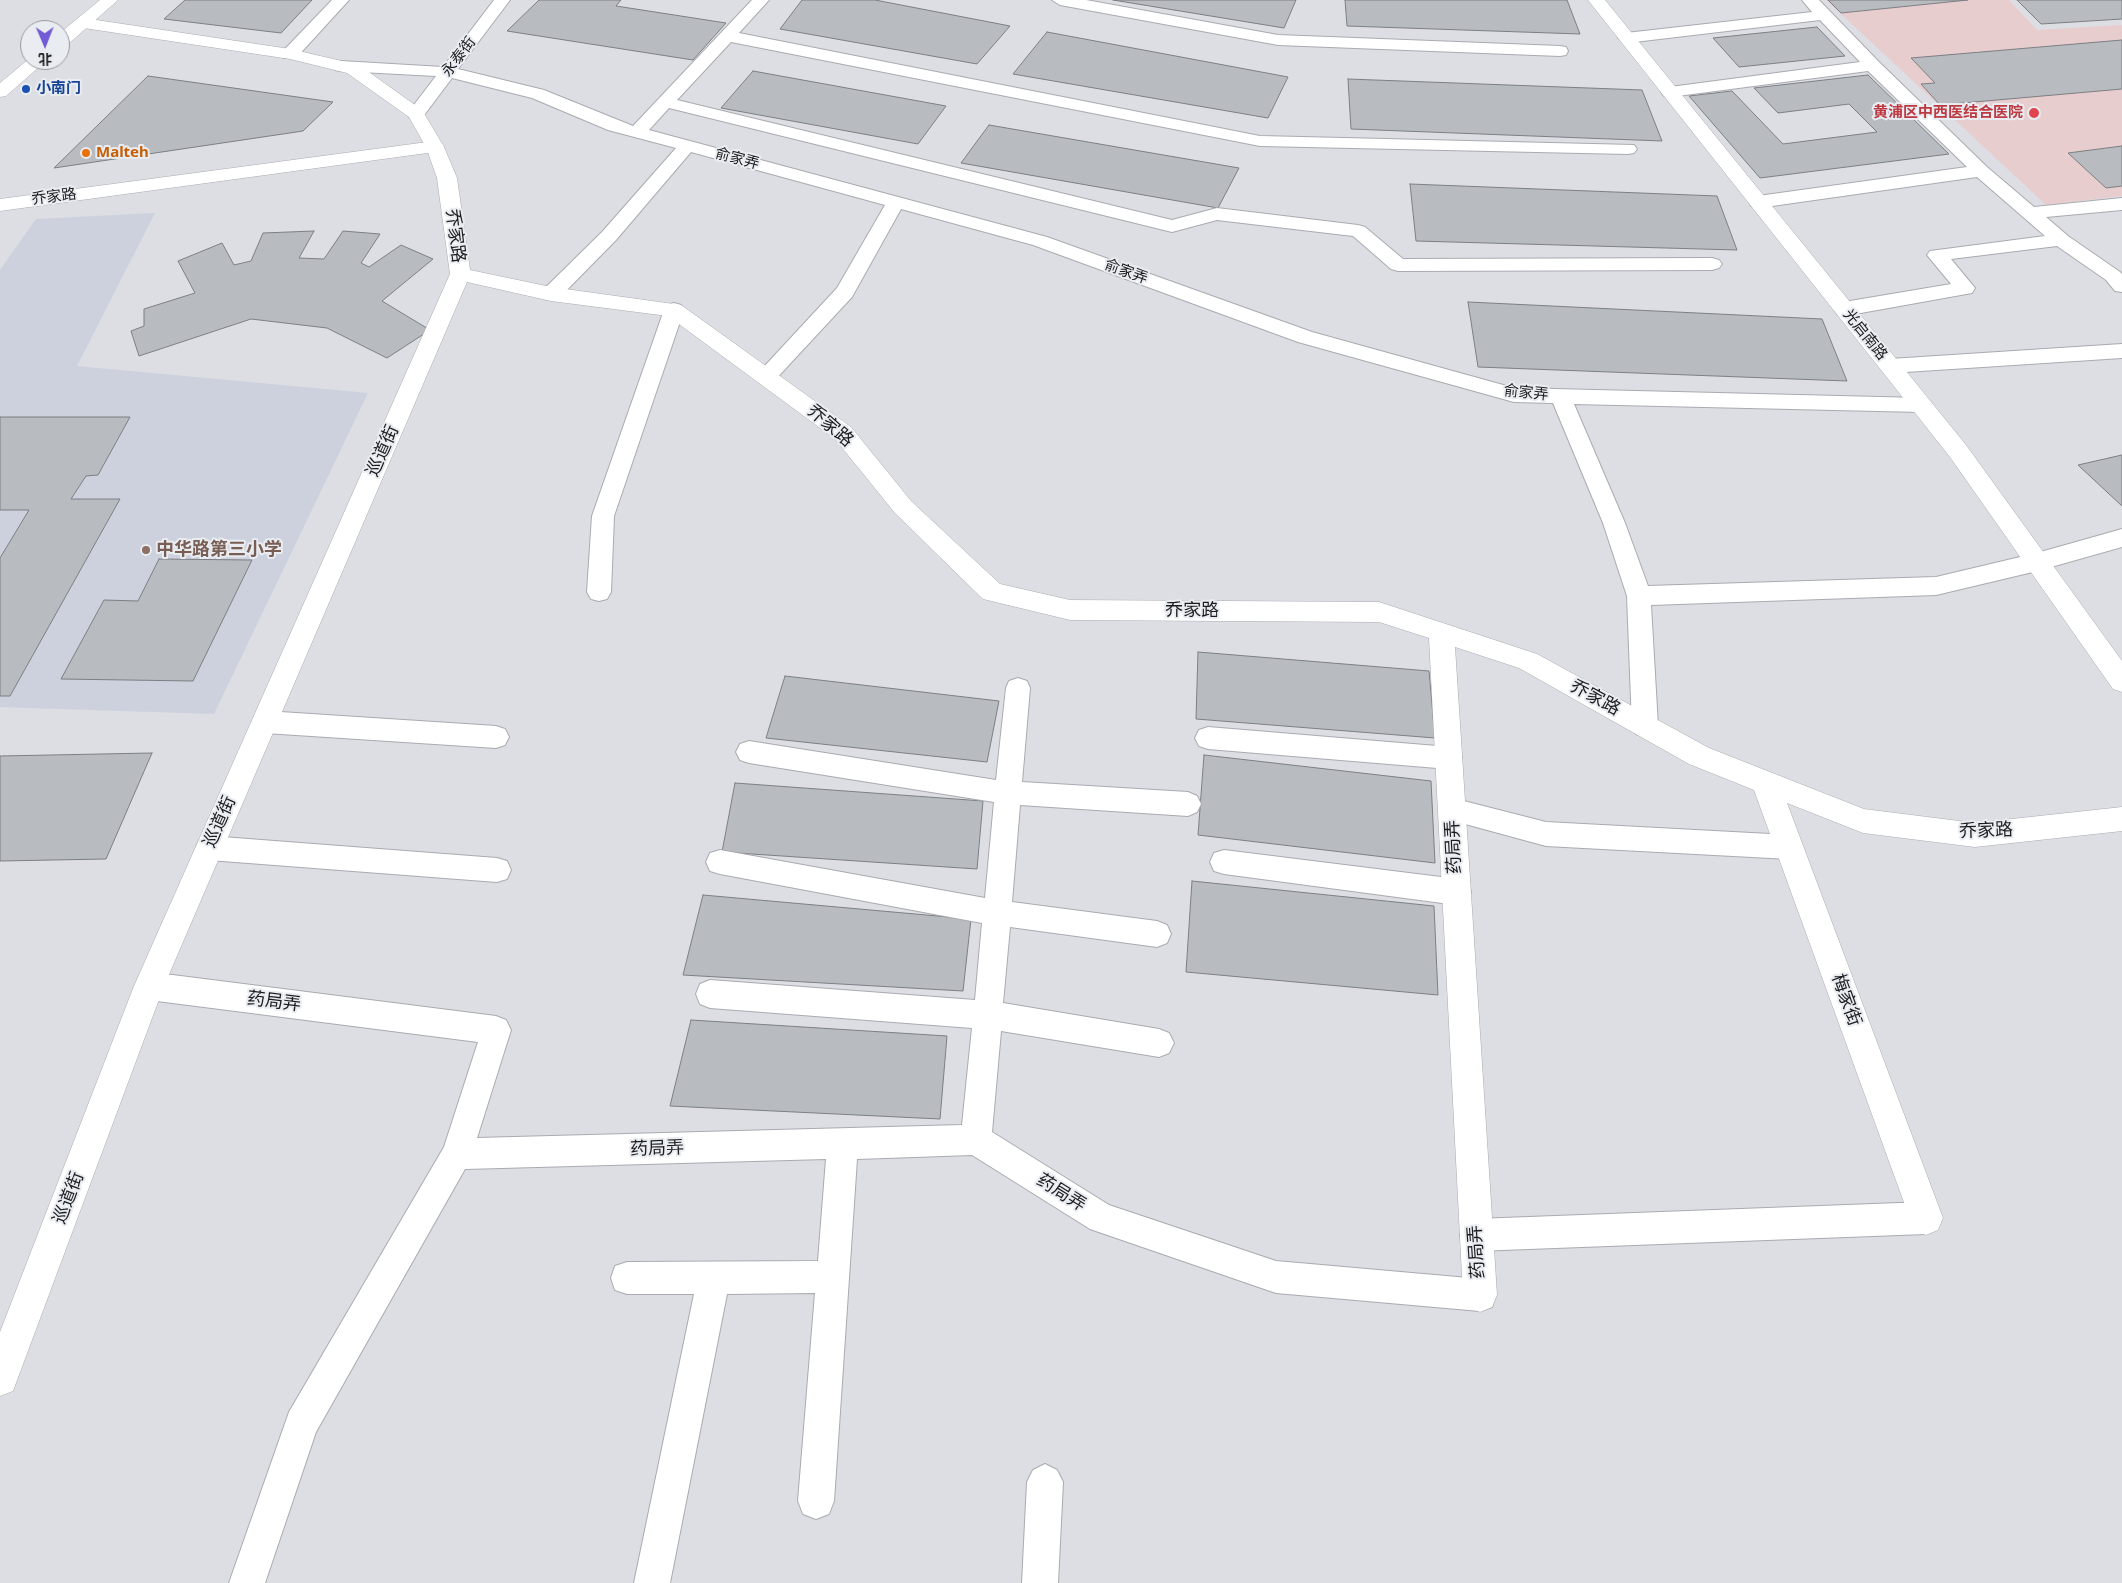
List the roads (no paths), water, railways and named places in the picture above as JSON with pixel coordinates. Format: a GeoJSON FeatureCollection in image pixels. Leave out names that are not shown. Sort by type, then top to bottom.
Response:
{"type":"FeatureCollection","features":[{"type":"Feature","properties":{"kind":"street"},"geometry":{"type":"LineString","coordinates":[[70,33],[110,0]]}},
{"type":"Feature","properties":{"kind":"street","name":"光启南路"},"geometry":{"type":"LineString","coordinates":[[1596,0],[1958,451],[2122,680]]}},
{"type":"Feature","properties":{"kind":"street","name":"乔家路"},"geometry":{"type":"LineString","coordinates":[[83,22],[290,54],[353,69],[416,114],[436,147],[447,178],[460,274],[551,294],[674,310],[843,433],[903,507],[992,592],[1070,610],[1380,612],[1528,661],[1699,756],[1863,821],[1976,835],[2122,819]]}},
{"type":"Feature","properties":{"kind":"street"},"geometry":{"type":"LineString","coordinates":[[0,92],[26,70]]}},
{"type":"Feature","properties":{"kind":"street","name":"乔家路"},"geometry":{"type":"LineString","coordinates":[[0,205],[436,147]]}},
{"type":"Feature","properties":{"kind":"street","name":"巡道街"},"geometry":{"type":"LineString","coordinates":[[0,1378],[149,986],[460,274]]}},
{"type":"Feature","properties":{"kind":"street","name":"药局弄"},"geometry":{"type":"LineString","coordinates":[[1441,632],[1480,1295]]}},
{"type":"Feature","properties":{"kind":"street","name":"梅家街"},"geometry":{"type":"LineString","coordinates":[[1765,782],[1926,1218]]}},
{"type":"Feature","properties":{"kind":"lane"},"geometry":{"type":"LineString","coordinates":[[290,54],[341,0]]}},
{"type":"Feature","properties":{"kind":"lane","name":"永泰街"},"geometry":{"type":"LineString","coordinates":[[416,114],[502,0]]}},
{"type":"Feature","properties":{"kind":"lane"},"geometry":{"type":"LineString","coordinates":[[637,132],[760,0]]}},
{"type":"Feature","properties":{"kind":"lane"},"geometry":{"type":"LineString","coordinates":[[1060,0],[1278,40],[1560,51]]}},
{"type":"Feature","properties":{"kind":"lane"},"geometry":{"type":"LineString","coordinates":[[1810,0],[1872,65],[1981,171],[2061,240],[2113,276],[2122,286]]}},
{"type":"Feature","properties":{"kind":"lane"},"geometry":{"type":"LineString","coordinates":[[1626,38],[1824,15]]}},
{"type":"Feature","properties":{"kind":"lane"},"geometry":{"type":"LineString","coordinates":[[727,36],[1260,141],[1628,149]]}},
{"type":"Feature","properties":{"kind":"lane"},"geometry":{"type":"LineString","coordinates":[[1670,92],[1872,65]]}},
{"type":"Feature","properties":{"kind":"lane","name":"俞家弄"},"geometry":{"type":"LineString","coordinates":[[341,66],[449,72],[538,94],[614,126],[1040,241],[1305,337],[1514,395],[1921,405]]}},
{"type":"Feature","properties":{"kind":"lane"},"geometry":{"type":"LineString","coordinates":[[665,102],[1172,226],[1217,214],[1358,231],[1398,265],[1712,264]]}},
{"type":"Feature","properties":{"kind":"lane"},"geometry":{"type":"LineString","coordinates":[[551,294],[608,236],[688,146]]}},
{"type":"Feature","properties":{"kind":"lane"},"geometry":{"type":"LineString","coordinates":[[1758,202],[1981,171]]}},
{"type":"Feature","properties":{"kind":"lane"},"geometry":{"type":"LineString","coordinates":[[766,376],[844,292],[896,202]]}},
{"type":"Feature","properties":{"kind":"lane"},"geometry":{"type":"LineString","coordinates":[[2030,213],[2122,204]]}},
{"type":"Feature","properties":{"kind":"lane"},"geometry":{"type":"LineString","coordinates":[[1844,309],[1965,288],[1937,255],[2061,240]]}},
{"type":"Feature","properties":{"kind":"lane"},"geometry":{"type":"LineString","coordinates":[[599,592],[603,516],[674,310]]}},
{"type":"Feature","properties":{"kind":"lane"},"geometry":{"type":"LineString","coordinates":[[1890,366],[2122,351]]}},
{"type":"Feature","properties":{"kind":"lane"},"geometry":{"type":"LineString","coordinates":[[1560,396],[1614,523],[1639,596],[1645,726]]}},
{"type":"Feature","properties":{"kind":"lane"},"geometry":{"type":"LineString","coordinates":[[1639,596],[1936,586],[2037,562],[2122,538]]}},
{"type":"Feature","properties":{"kind":"lane"},"geometry":{"type":"LineString","coordinates":[[976,1140],[1018,688]]}},
{"type":"Feature","properties":{"kind":"lane"},"geometry":{"type":"LineString","coordinates":[[265,722],[496,738]]}},
{"type":"Feature","properties":{"kind":"lane"},"geometry":{"type":"LineString","coordinates":[[1208,738],[1449,758]]}},
{"type":"Feature","properties":{"kind":"lane"},"geometry":{"type":"LineString","coordinates":[[749,752],[1008,794],[1188,804]]}},
{"type":"Feature","properties":{"kind":"lane"},"geometry":{"type":"LineString","coordinates":[[1452,810],[1546,834],[1789,847]]}},
{"type":"Feature","properties":{"kind":"lane"},"geometry":{"type":"LineString","coordinates":[[209,848],[497,870]]}},
{"type":"Feature","properties":{"kind":"lane"},"geometry":{"type":"LineString","coordinates":[[720,862],[997,913],[1158,934]]}},
{"type":"Feature","properties":{"kind":"lane"},"geometry":{"type":"LineString","coordinates":[[1224,862],[1457,892]]}},
{"type":"Feature","properties":{"kind":"lane","name":"药局弄"},"geometry":{"type":"LineString","coordinates":[[149,986],[496,1030],[457,1154],[976,1140],[1101,1218],[1276,1277],[1480,1295]]}},
{"type":"Feature","properties":{"kind":"lane"},"geometry":{"type":"LineString","coordinates":[[710,994],[988,1015],[1159,1042]]}},
{"type":"Feature","properties":{"kind":"lane"},"geometry":{"type":"LineString","coordinates":[[816,1500],[843,1144]]}},
{"type":"Feature","properties":{"kind":"lane"},"geometry":{"type":"LineString","coordinates":[[247,1583],[301,1424],[457,1154]]}},
{"type":"Feature","properties":{"kind":"lane"},"geometry":{"type":"LineString","coordinates":[[1476,1235],[1926,1218]]}},
{"type":"Feature","properties":{"kind":"lane"},"geometry":{"type":"LineString","coordinates":[[627,1278],[714,1276],[833,1277]]}},
{"type":"Feature","properties":{"kind":"lane"},"geometry":{"type":"LineString","coordinates":[[652,1583],[714,1276]]}},
{"type":"Feature","properties":{"kind":"lane"},"geometry":{"type":"LineString","coordinates":[[1040,1583],[1045,1482]]}},
{"type":"Feature","properties":{"kind":"place","name":"小南门"},"geometry":{"type":"Point","coordinates":[26,89]}},
{"type":"Feature","properties":{"kind":"place","name":"黄浦区中西医结合医院"},"geometry":{"type":"Point","coordinates":[2034,113]}},
{"type":"Feature","properties":{"kind":"place","name":"Malteh"},"geometry":{"type":"Point","coordinates":[86,153]}},
{"type":"Feature","properties":{"kind":"place","name":"中华路第三小学"},"geometry":{"type":"Point","coordinates":[146,550]}}]}
